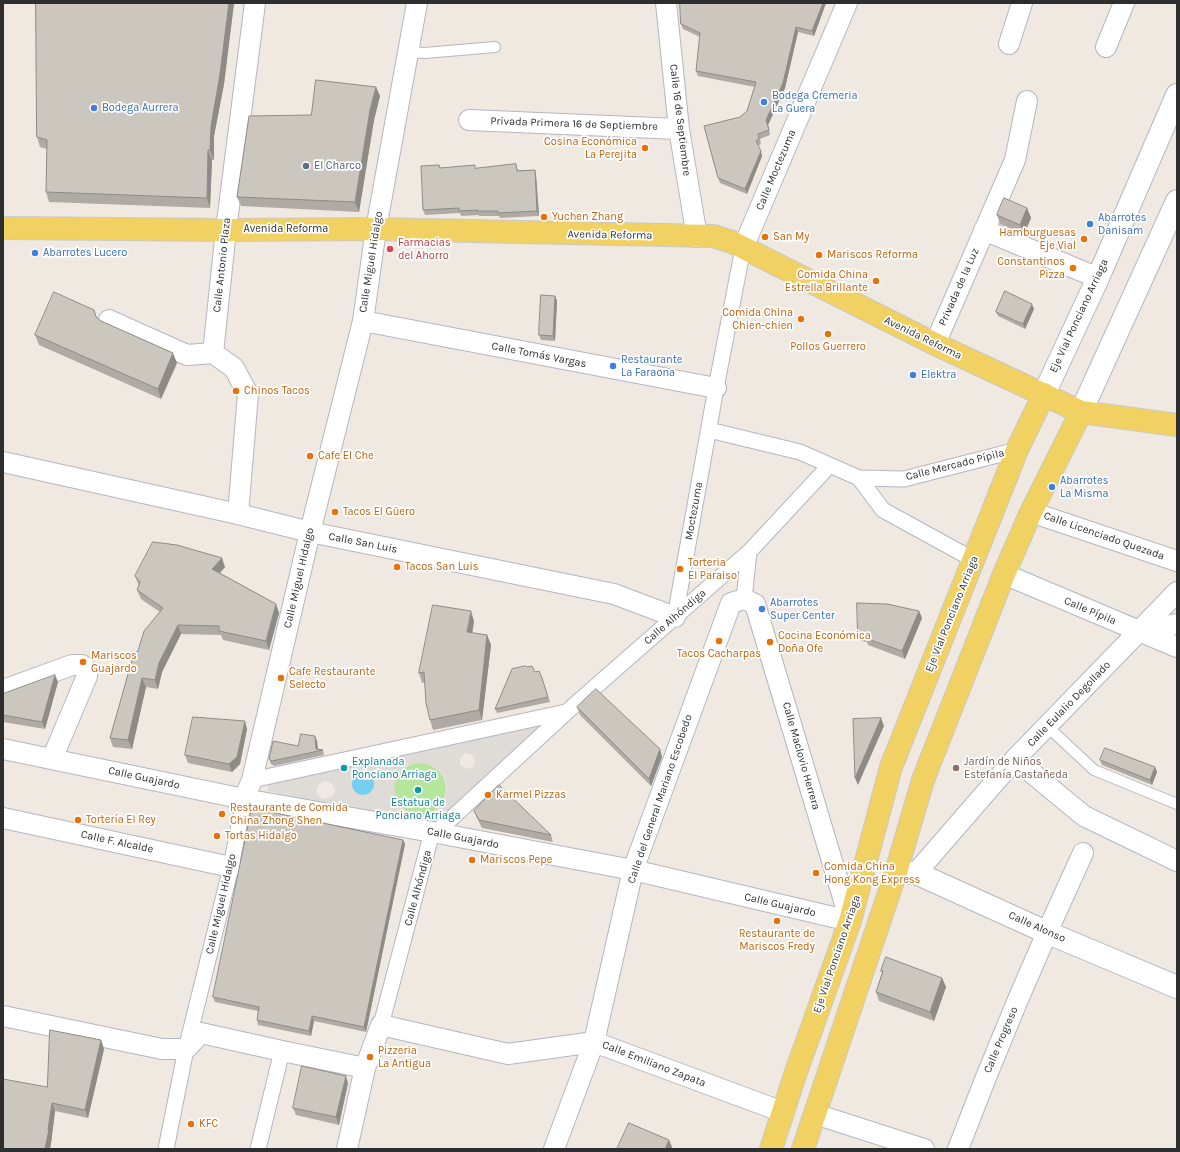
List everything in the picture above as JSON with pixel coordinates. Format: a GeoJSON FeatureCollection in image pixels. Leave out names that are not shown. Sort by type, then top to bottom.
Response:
{"type":"FeatureCollection","features":[{"type":"Feature","properties":{"kind":"main road","name":"Eje Vial Ponciano Arriaga"},"geometry":{"type":"LineString","coordinates":[[771,1149],[796,1072],[850,921],[891,767],[1017,450],[1098,278],[1177,95]]}},
{"type":"Feature","properties":{"kind":"main road"},"geometry":{"type":"LineString","coordinates":[[803,1149],[906,873],[923,780],[1004,574],[1031,512],[1081,412],[1177,201]]}},
{"type":"Feature","properties":{"kind":"main road","name":"Avenida Reforma"},"geometry":{"type":"LineString","coordinates":[[3,228],[226,230],[376,229],[697,237],[713,236],[732,242],[934,344],[1081,412],[1177,425]]}},
{"type":"Feature","properties":{"kind":"main road","name":"Calle Alonso"},"geometry":{"type":"LineString","coordinates":[[906,873],[1177,987]]}},
{"type":"Feature","properties":{"kind":"street","name":"Calle Antonio Plaza"},"geometry":{"type":"LineString","coordinates":[[213,353],[226,230],[256,3]]}},
{"type":"Feature","properties":{"kind":"street","name":"Calle Miguel Hidalgo"},"geometry":{"type":"LineString","coordinates":[[166,1149],[186,1049],[231,867],[244,800],[252,780],[310,532],[363,321],[376,229],[417,3]]}},
{"type":"Feature","properties":{"kind":"street","name":"Calle 16 de Septiembre"},"geometry":{"type":"LineString","coordinates":[[666,3],[679,129],[697,237]]}},
{"type":"Feature","properties":{"kind":"street","name":"Calle Moctezuma"},"geometry":{"type":"LineString","coordinates":[[743,248],[846,3]]}},
{"type":"Feature","properties":{"kind":"street"},"geometry":{"type":"LineString","coordinates":[[1009,44],[1022,3]]}},
{"type":"Feature","properties":{"kind":"street"},"geometry":{"type":"LineString","coordinates":[[1106,47],[1124,3]]}},
{"type":"Feature","properties":{"kind":"street","name":"Privada de la Luz"},"geometry":{"type":"LineString","coordinates":[[934,344],[1015,160],[1027,101]]}},
{"type":"Feature","properties":{"kind":"street","name":"Privada Primera 16 de Septiembre"},"geometry":{"type":"LineString","coordinates":[[469,120],[679,129]]}},
{"type":"Feature","properties":{"kind":"street"},"geometry":{"type":"LineString","coordinates":[[984,230],[1098,278]]}},
{"type":"Feature","properties":{"kind":"street"},"geometry":{"type":"LineString","coordinates":[[709,430],[743,248]]}},
{"type":"Feature","properties":{"kind":"street"},"geometry":{"type":"LineString","coordinates":[[109,320],[187,355],[213,353],[234,368],[248,394],[238,514]]}},
{"type":"Feature","properties":{"kind":"street","name":"Calle Tomás Vargas"},"geometry":{"type":"LineString","coordinates":[[363,321],[716,388]]}},
{"type":"Feature","properties":{"kind":"street","name":"Calle Mercado Pípila"},"geometry":{"type":"LineString","coordinates":[[709,430],[800,452],[859,478],[904,479],[1017,450]]}},
{"type":"Feature","properties":{"kind":"street","name":"Moctezuma"},"geometry":{"type":"LineString","coordinates":[[675,617],[709,430]]}},
{"type":"Feature","properties":{"kind":"street","name":"Calle San Luis"},"geometry":{"type":"LineString","coordinates":[[3,462],[238,514],[310,532],[614,594],[675,617]]}},
{"type":"Feature","properties":{"kind":"street","name":"Calle Alhóndiga"},"geometry":{"type":"LineString","coordinates":[[382,1025],[432,832],[441,828],[567,712],[748,552],[829,466]]}},
{"type":"Feature","properties":{"kind":"street"},"geometry":{"type":"LineString","coordinates":[[859,478],[883,510],[974,560]]}},
{"type":"Feature","properties":{"kind":"street","name":"Calle Licenciado Quezada"},"geometry":{"type":"LineString","coordinates":[[1031,512],[1177,561]]}},
{"type":"Feature","properties":{"kind":"street"},"geometry":{"type":"LineString","coordinates":[[744,599],[748,552]]}},
{"type":"Feature","properties":{"kind":"street","name":"Calle Pípila"},"geometry":{"type":"LineString","coordinates":[[1004,574],[1177,647]]}},
{"type":"Feature","properties":{"kind":"street","name":"Calle Eulalio Degollado"},"geometry":{"type":"LineString","coordinates":[[906,873],[1177,592]]}},
{"type":"Feature","properties":{"kind":"street","name":"Calle del General Mariano Escobedo"},"geometry":{"type":"LineString","coordinates":[[554,1149],[594,1042],[633,870],[731,603],[744,599]]}},
{"type":"Feature","properties":{"kind":"street","name":"Calle Maclovio Herrera"},"geometry":{"type":"LineString","coordinates":[[744,599],[756,604],[850,921]]}},
{"type":"Feature","properties":{"kind":"street"},"geometry":{"type":"LineString","coordinates":[[1139,631],[1177,624]]}},
{"type":"Feature","properties":{"kind":"street"},"geometry":{"type":"LineString","coordinates":[[3,690],[72,665],[82,665],[86,670],[87,676],[52,759]]}},
{"type":"Feature","properties":{"kind":"street","name":"Calle Alhóndiga"},"geometry":{"type":"LineString","coordinates":[[252,780],[567,712]]}},
{"type":"Feature","properties":{"kind":"street","name":"Calle Guajardo"},"geometry":{"type":"LineString","coordinates":[[3,749],[244,800],[432,832],[633,870],[850,921]]}},
{"type":"Feature","properties":{"kind":"street"},"geometry":{"type":"LineString","coordinates":[[1016,759],[1084,816],[1177,861]]}},
{"type":"Feature","properties":{"kind":"street","name":"Calle F. Alcalde"},"geometry":{"type":"LineString","coordinates":[[3,818],[231,867]]}},
{"type":"Feature","properties":{"kind":"street","name":"Calle Progreso"},"geometry":{"type":"LineString","coordinates":[[958,1149],[990,1066],[1046,932],[1083,853]]}},
{"type":"Feature","properties":{"kind":"street"},"geometry":{"type":"LineString","coordinates":[[3,1016],[162,1049],[186,1049],[201,1033],[365,1068]]}},
{"type":"Feature","properties":{"kind":"street"},"geometry":{"type":"LineString","coordinates":[[347,1149],[365,1068],[382,1025]]}},
{"type":"Feature","properties":{"kind":"street","name":"Calle Emiliano Zapata"},"geometry":{"type":"LineString","coordinates":[[382,1025],[508,1054],[594,1042],[783,1112]]}},
{"type":"Feature","properties":{"kind":"street"},"geometry":{"type":"LineString","coordinates":[[258,1149],[282,1051]]}},
{"type":"Feature","properties":{"kind":"street"},"geometry":{"type":"LineString","coordinates":[[815,1114],[924,1149]]}},
{"type":"Feature","properties":{"kind":"lane"},"geometry":{"type":"LineString","coordinates":[[408,52],[425,53],[495,47]]}},
{"type":"Feature","properties":{"kind":"lane"},"geometry":{"type":"LineString","coordinates":[[1047,726],[1094,770],[1177,804]]}},
{"type":"Feature","properties":{"kind":"green space"},"geometry":{"type":"Polygon","coordinates":[[[420,763],[434,767],[442,775],[446,789],[442,803],[434,811],[420,815],[406,811],[398,803],[394,789],[398,775],[406,767],[420,763]]]}},
{"type":"Feature","properties":{"kind":"shaded area","name":"Explanada Ponciano Arriaga"},"geometry":{"type":"Polygon","coordinates":[[[570,709],[441,828],[267,791],[273,770],[570,709]],[[465,753],[460,759],[460,764],[466,769],[471,768],[475,762],[474,757],[465,753]],[[412,764],[405,767],[396,780],[394,787],[398,802],[403,808],[417,815],[433,812],[445,799],[447,790],[446,782],[442,774],[436,768],[428,764],[412,764]],[[370,776],[353,786],[357,793],[360,794],[373,790],[374,782],[370,776]],[[325,781],[318,785],[316,791],[318,796],[324,799],[330,798],[334,794],[334,787],[330,782],[325,781]]]}},
{"type":"Feature","properties":{"kind":"water"},"geometry":{"type":"Polygon","coordinates":[[[363,773],[371,776],[374,784],[371,792],[363,795],[355,792],[352,784],[355,776],[363,773]]]}},
{"type":"Feature","properties":{"kind":"building"},"geometry":{"type":"Polygon","coordinates":[[[36,3],[229,3],[220,74],[211,126],[210,150],[208,150],[207,198],[46,192],[47,140],[37,137],[36,3]]]}},
{"type":"Feature","properties":{"kind":"building"},"geometry":{"type":"Polygon","coordinates":[[[680,3],[823,3],[812,31],[796,27],[783,83],[766,120],[769,130],[758,134],[759,139],[756,141],[761,151],[745,189],[718,178],[704,126],[740,117],[747,111],[756,82],[696,71],[700,33],[681,24],[680,3]]]}},
{"type":"Feature","properties":{"kind":"building","name":"El Charco"},"geometry":{"type":"Polygon","coordinates":[[[316,80],[376,87],[370,110],[355,202],[237,197],[249,116],[311,115],[316,80]]]}},
{"type":"Feature","properties":{"kind":"building"},"geometry":{"type":"Polygon","coordinates":[[[516,164],[517,171],[535,170],[537,211],[498,213],[498,211],[459,211],[459,208],[423,210],[421,166],[439,165],[440,168],[475,165],[475,168],[516,164]]]}},
{"type":"Feature","properties":{"kind":"building"},"geometry":{"type":"Polygon","coordinates":[[[1004,198],[1027,208],[1020,225],[997,215],[1004,198]]]}},
{"type":"Feature","properties":{"kind":"building"},"geometry":{"type":"Polygon","coordinates":[[[1005,291],[1032,304],[1023,324],[996,312],[1005,291]]]}},
{"type":"Feature","properties":{"kind":"building"},"geometry":{"type":"Polygon","coordinates":[[[54,292],[94,310],[96,317],[101,321],[173,353],[158,389],[35,335],[54,292]]]}},
{"type":"Feature","properties":{"kind":"building"},"geometry":{"type":"Polygon","coordinates":[[[541,295],[555,296],[553,336],[539,335],[541,295]]]}},
{"type":"Feature","properties":{"kind":"building"},"geometry":{"type":"Polygon","coordinates":[[[153,542],[177,545],[222,558],[212,569],[276,604],[266,641],[219,631],[219,626],[178,625],[159,663],[155,680],[142,678],[128,740],[110,738],[134,653],[138,651],[144,631],[163,608],[137,590],[140,582],[135,576],[153,542]]]}},
{"type":"Feature","properties":{"kind":"building"},"geometry":{"type":"Polygon","coordinates":[[[857,603],[887,604],[919,611],[902,651],[865,638],[865,635],[858,634],[857,603]]]}},
{"type":"Feature","properties":{"kind":"building"},"geometry":{"type":"Polygon","coordinates":[[[433,605],[471,611],[467,632],[487,635],[479,710],[430,720],[426,703],[424,672],[419,673],[433,605]]]}},
{"type":"Feature","properties":{"kind":"building"},"geometry":{"type":"Polygon","coordinates":[[[532,666],[535,672],[539,671],[548,697],[495,709],[512,669],[532,666]]]}},
{"type":"Feature","properties":{"kind":"building"},"geometry":{"type":"Polygon","coordinates":[[[55,675],[42,722],[3,715],[3,694],[55,675]]]}},
{"type":"Feature","properties":{"kind":"building"},"geometry":{"type":"Polygon","coordinates":[[[596,689],[660,749],[649,779],[577,707],[596,689]]]}},
{"type":"Feature","properties":{"kind":"building"},"geometry":{"type":"Polygon","coordinates":[[[193,717],[245,721],[237,757],[229,764],[185,755],[193,717]]]}},
{"type":"Feature","properties":{"kind":"building"},"geometry":{"type":"Polygon","coordinates":[[[881,718],[855,778],[853,719],[881,718]]]}},
{"type":"Feature","properties":{"kind":"building"},"geometry":{"type":"Polygon","coordinates":[[[301,734],[315,736],[316,749],[323,750],[272,761],[269,759],[273,741],[298,746],[301,734]]]}},
{"type":"Feature","properties":{"kind":"building"},"geometry":{"type":"Polygon","coordinates":[[[1105,748],[1155,767],[1150,780],[1100,760],[1105,748]]]}},
{"type":"Feature","properties":{"kind":"building"},"geometry":{"type":"Polygon","coordinates":[[[499,785],[551,835],[479,820],[474,811],[499,785]]]}},
{"type":"Feature","properties":{"kind":"building"},"geometry":{"type":"Polygon","coordinates":[[[252,808],[403,840],[364,1027],[312,1016],[309,1031],[257,1020],[259,1007],[213,997],[252,808]]]}},
{"type":"Feature","properties":{"kind":"building"},"geometry":{"type":"Polygon","coordinates":[[[886,957],[942,978],[930,1012],[876,992],[886,957]]]}},
{"type":"Feature","properties":{"kind":"building"},"geometry":{"type":"Polygon","coordinates":[[[50,1030],[101,1040],[85,1110],[52,1103],[45,1149],[3,1149],[3,1079],[47,1087],[50,1030]]]}},
{"type":"Feature","properties":{"kind":"building"},"geometry":{"type":"Polygon","coordinates":[[[302,1066],[346,1076],[336,1117],[293,1108],[302,1066]]]}},
{"type":"Feature","properties":{"kind":"building"},"geometry":{"type":"Polygon","coordinates":[[[629,1123],[669,1140],[665,1149],[617,1149],[629,1123]]]}},
{"type":"Feature","properties":{"kind":"place","name":"Bodega Cremeria La Guera"},"geometry":{"type":"Point","coordinates":[764,102]}},
{"type":"Feature","properties":{"kind":"place","name":"Bodega Aurrera"},"geometry":{"type":"Point","coordinates":[94,108]}},
{"type":"Feature","properties":{"kind":"place","name":"Cosina Económica La Perejita"},"geometry":{"type":"Point","coordinates":[645,148]}},
{"type":"Feature","properties":{"kind":"place","name":"El Charco"},"geometry":{"type":"Point","coordinates":[306,166]}},
{"type":"Feature","properties":{"kind":"place","name":"Yuchen Zhang"},"geometry":{"type":"Point","coordinates":[544,217]}},
{"type":"Feature","properties":{"kind":"place","name":"Abarrotes Danisam"},"geometry":{"type":"Point","coordinates":[1090,224]}},
{"type":"Feature","properties":{"kind":"place","name":"San My"},"geometry":{"type":"Point","coordinates":[765,237]}},
{"type":"Feature","properties":{"kind":"place","name":"Hamburguesas Eje Vial"},"geometry":{"type":"Point","coordinates":[1084,239]}},
{"type":"Feature","properties":{"kind":"place","name":"Farmacias del Ahorro"},"geometry":{"type":"Point","coordinates":[390,249]}},
{"type":"Feature","properties":{"kind":"place","name":"Abarrotes Lucero"},"geometry":{"type":"Point","coordinates":[35,253]}},
{"type":"Feature","properties":{"kind":"place","name":"Mariscos Reforma"},"geometry":{"type":"Point","coordinates":[819,255]}},
{"type":"Feature","properties":{"kind":"place","name":"Constantinos Pizza"},"geometry":{"type":"Point","coordinates":[1073,268]}},
{"type":"Feature","properties":{"kind":"place","name":"Comida China Estrella Brillante"},"geometry":{"type":"Point","coordinates":[876,281]}},
{"type":"Feature","properties":{"kind":"place","name":"Comida China Chien-chien"},"geometry":{"type":"Point","coordinates":[801,319]}},
{"type":"Feature","properties":{"kind":"place","name":"Pollos Guerrero"},"geometry":{"type":"Point","coordinates":[828,334]}},
{"type":"Feature","properties":{"kind":"place","name":"Restaurante La Faraona"},"geometry":{"type":"Point","coordinates":[613,366]}},
{"type":"Feature","properties":{"kind":"place","name":"Elektra"},"geometry":{"type":"Point","coordinates":[913,375]}},
{"type":"Feature","properties":{"kind":"place","name":"Chinos Tacos"},"geometry":{"type":"Point","coordinates":[236,391]}},
{"type":"Feature","properties":{"kind":"place","name":"Cafe El Che"},"geometry":{"type":"Point","coordinates":[310,456]}},
{"type":"Feature","properties":{"kind":"place","name":"Abarrotes La Misma"},"geometry":{"type":"Point","coordinates":[1052,487]}},
{"type":"Feature","properties":{"kind":"place","name":"Tacos El Güero"},"geometry":{"type":"Point","coordinates":[335,512]}},
{"type":"Feature","properties":{"kind":"place","name":"Tacos San Luis"},"geometry":{"type":"Point","coordinates":[397,567]}},
{"type":"Feature","properties":{"kind":"place","name":"Torteria El Paraiso"},"geometry":{"type":"Point","coordinates":[680,569]}},
{"type":"Feature","properties":{"kind":"place","name":"Abarrotes Super Center"},"geometry":{"type":"Point","coordinates":[762,609]}},
{"type":"Feature","properties":{"kind":"place","name":"Tacos Cacharpas"},"geometry":{"type":"Point","coordinates":[719,641]}},
{"type":"Feature","properties":{"kind":"place","name":"Cocina Económica Doña Ofe"},"geometry":{"type":"Point","coordinates":[770,642]}},
{"type":"Feature","properties":{"kind":"place","name":"Mariscos Guajardo"},"geometry":{"type":"Point","coordinates":[83,662]}},
{"type":"Feature","properties":{"kind":"place","name":"Cafe Restaurante Selecto"},"geometry":{"type":"Point","coordinates":[281,678]}},
{"type":"Feature","properties":{"kind":"place","name":"Explanada Ponciano Arriaga"},"geometry":{"type":"Point","coordinates":[344,768]}},
{"type":"Feature","properties":{"kind":"place","name":"Jardín de Niños Estefanía Castañeda"},"geometry":{"type":"Point","coordinates":[956,768]}},
{"type":"Feature","properties":{"kind":"place","name":"Estatua de Ponciano Arriaga"},"geometry":{"type":"Point","coordinates":[418,790]}},
{"type":"Feature","properties":{"kind":"place","name":"Karmel Pizzas"},"geometry":{"type":"Point","coordinates":[488,795]}},
{"type":"Feature","properties":{"kind":"place","name":"Restaurante de Comida China Zhong Shen"},"geometry":{"type":"Point","coordinates":[222,814]}},
{"type":"Feature","properties":{"kind":"place","name":"Tortería El Rey"},"geometry":{"type":"Point","coordinates":[78,820]}},
{"type":"Feature","properties":{"kind":"place","name":"Tortas Hidalgo"},"geometry":{"type":"Point","coordinates":[217,836]}},
{"type":"Feature","properties":{"kind":"place","name":"Mariscos Pepe"},"geometry":{"type":"Point","coordinates":[472,860]}},
{"type":"Feature","properties":{"kind":"place","name":"Comida China Hong Kong Express"},"geometry":{"type":"Point","coordinates":[816,873]}},
{"type":"Feature","properties":{"kind":"place","name":"Restaurante de Mariscos Fredy"},"geometry":{"type":"Point","coordinates":[777,921]}},
{"type":"Feature","properties":{"kind":"place","name":"Pizzeria La Antigua"},"geometry":{"type":"Point","coordinates":[370,1057]}},
{"type":"Feature","properties":{"kind":"place","name":"KFC"},"geometry":{"type":"Point","coordinates":[191,1124]}}]}
